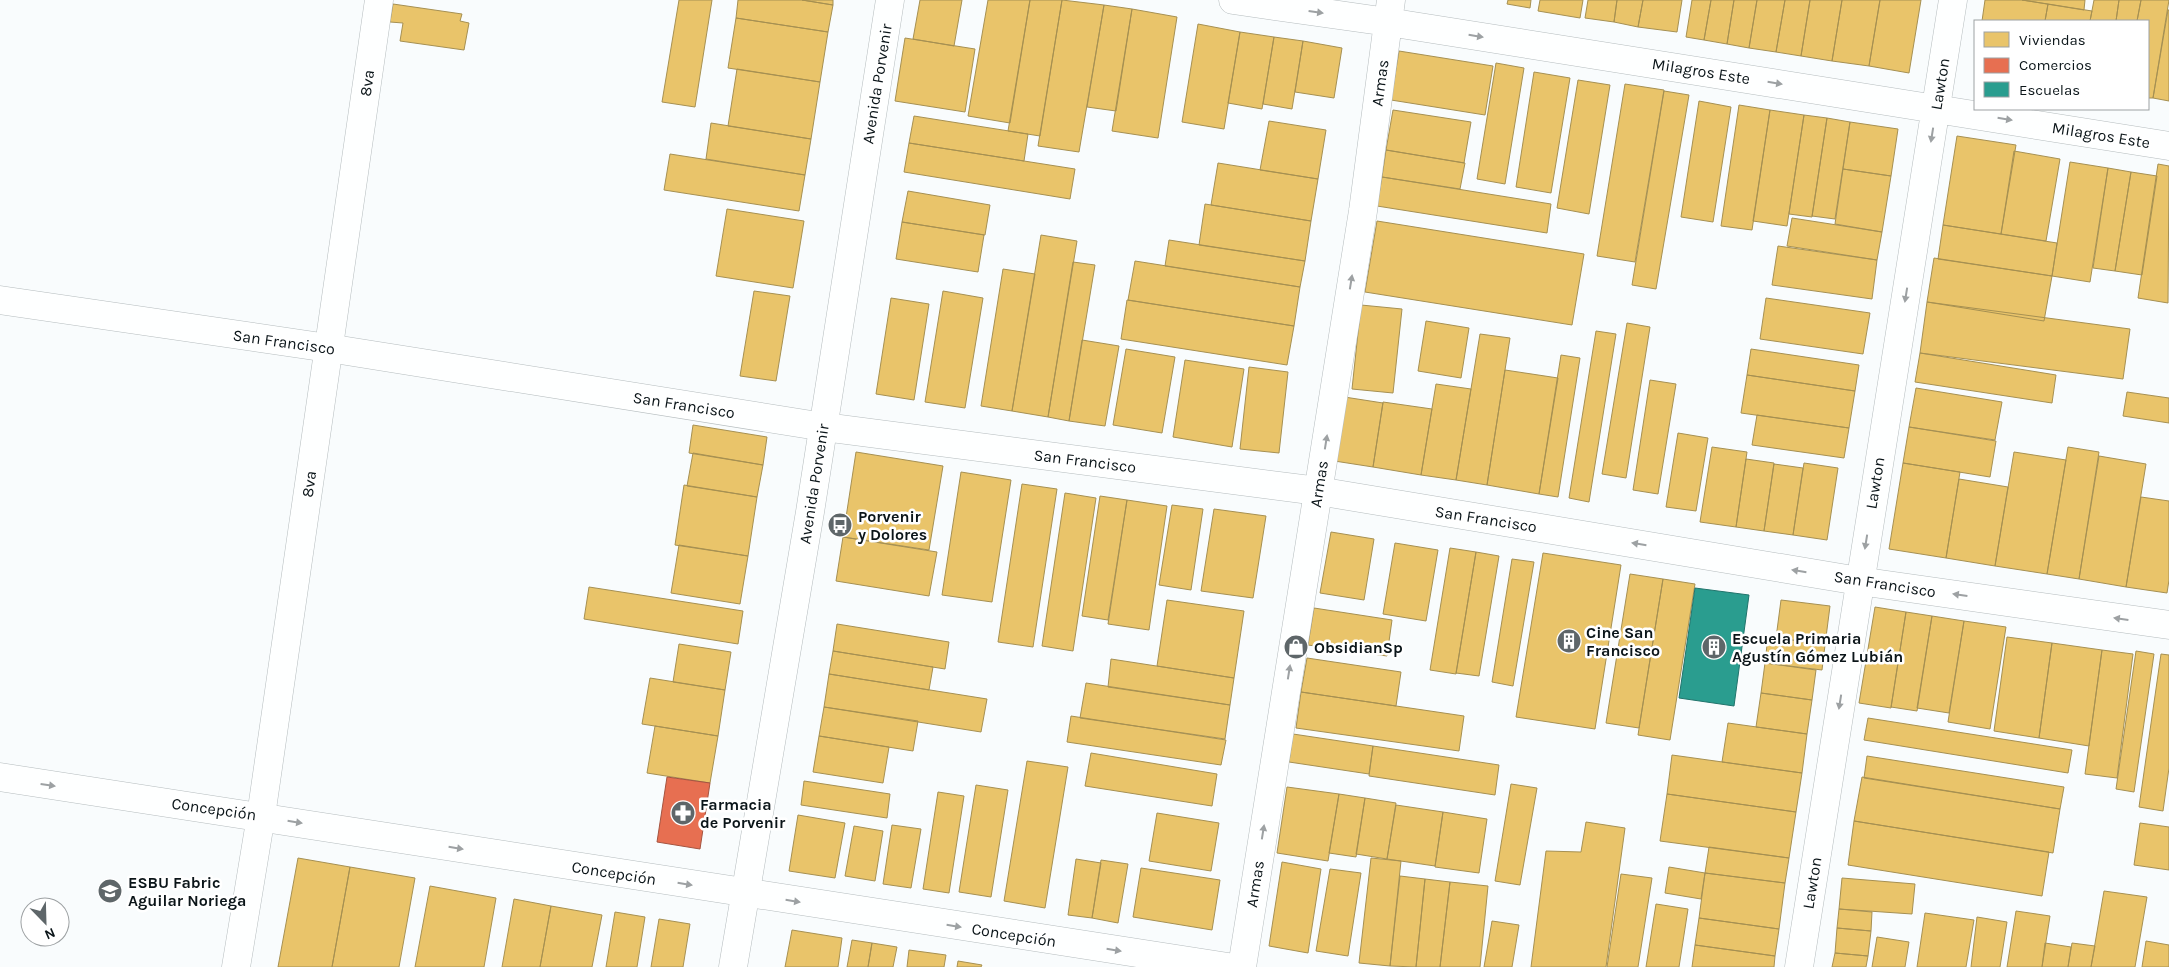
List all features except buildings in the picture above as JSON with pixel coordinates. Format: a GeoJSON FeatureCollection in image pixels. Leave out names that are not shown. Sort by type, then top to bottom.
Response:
{"type":"FeatureCollection","features":[{"type":"Feature","properties":{"kind":"street","name":"8va"},"geometry":{"type":"LineString","coordinates":[[236,967],[261,816],[379,0]]}},
{"type":"Feature","properties":{"kind":"street","name":"Avenida Porvenir"},"geometry":{"type":"LineString","coordinates":[[733,967],[824,427],[890,0]]}},
{"type":"Feature","properties":{"kind":"street","name":"Milagros Este"},"geometry":{"type":"LineString","coordinates":[[1233,0],[1389,11],[1936,108],[2169,146]]}},
{"type":"Feature","properties":{"kind":"street","name":"Lawton"},"geometry":{"type":"LineString","coordinates":[[1799,967],[1953,0]]}},
{"type":"Feature","properties":{"kind":"street","name":"Armas"},"geometry":{"type":"LineString","coordinates":[[1242,967],[1363,211],[1389,11]]}},
{"type":"Feature","properties":{"kind":"street","name":"San Francisco"},"geometry":{"type":"LineString","coordinates":[[0,300],[328,348],[824,427],[1318,491],[1859,581],[2169,626]]}},
{"type":"Feature","properties":{"kind":"street","name":"Concepción"},"geometry":{"type":"LineString","coordinates":[[0,777],[261,816],[745,894],[1228,967]]}},
{"type":"Feature","properties":{"kind":"place","name":"Porvenir y Dolores"},"geometry":{"type":"Point","coordinates":[840,525]}},
{"type":"Feature","properties":{"kind":"place","name":"Cine San Francisco"},"geometry":{"type":"Point","coordinates":[1569,641]}},
{"type":"Feature","properties":{"kind":"place","name":"ObsidianSp"},"geometry":{"type":"Point","coordinates":[1296,647]}},
{"type":"Feature","properties":{"kind":"place","name":"Escuela Primaria Agustín Gómez Lubián"},"geometry":{"type":"Point","coordinates":[1714,647]}},
{"type":"Feature","properties":{"kind":"place","name":"Farmacia de Porvenir"},"geometry":{"type":"Point","coordinates":[683,813]}},
{"type":"Feature","properties":{"kind":"place","name":"ESBU Fabric Aguilar Noriega"},"geometry":{"type":"Point","coordinates":[110,891]}}]}
